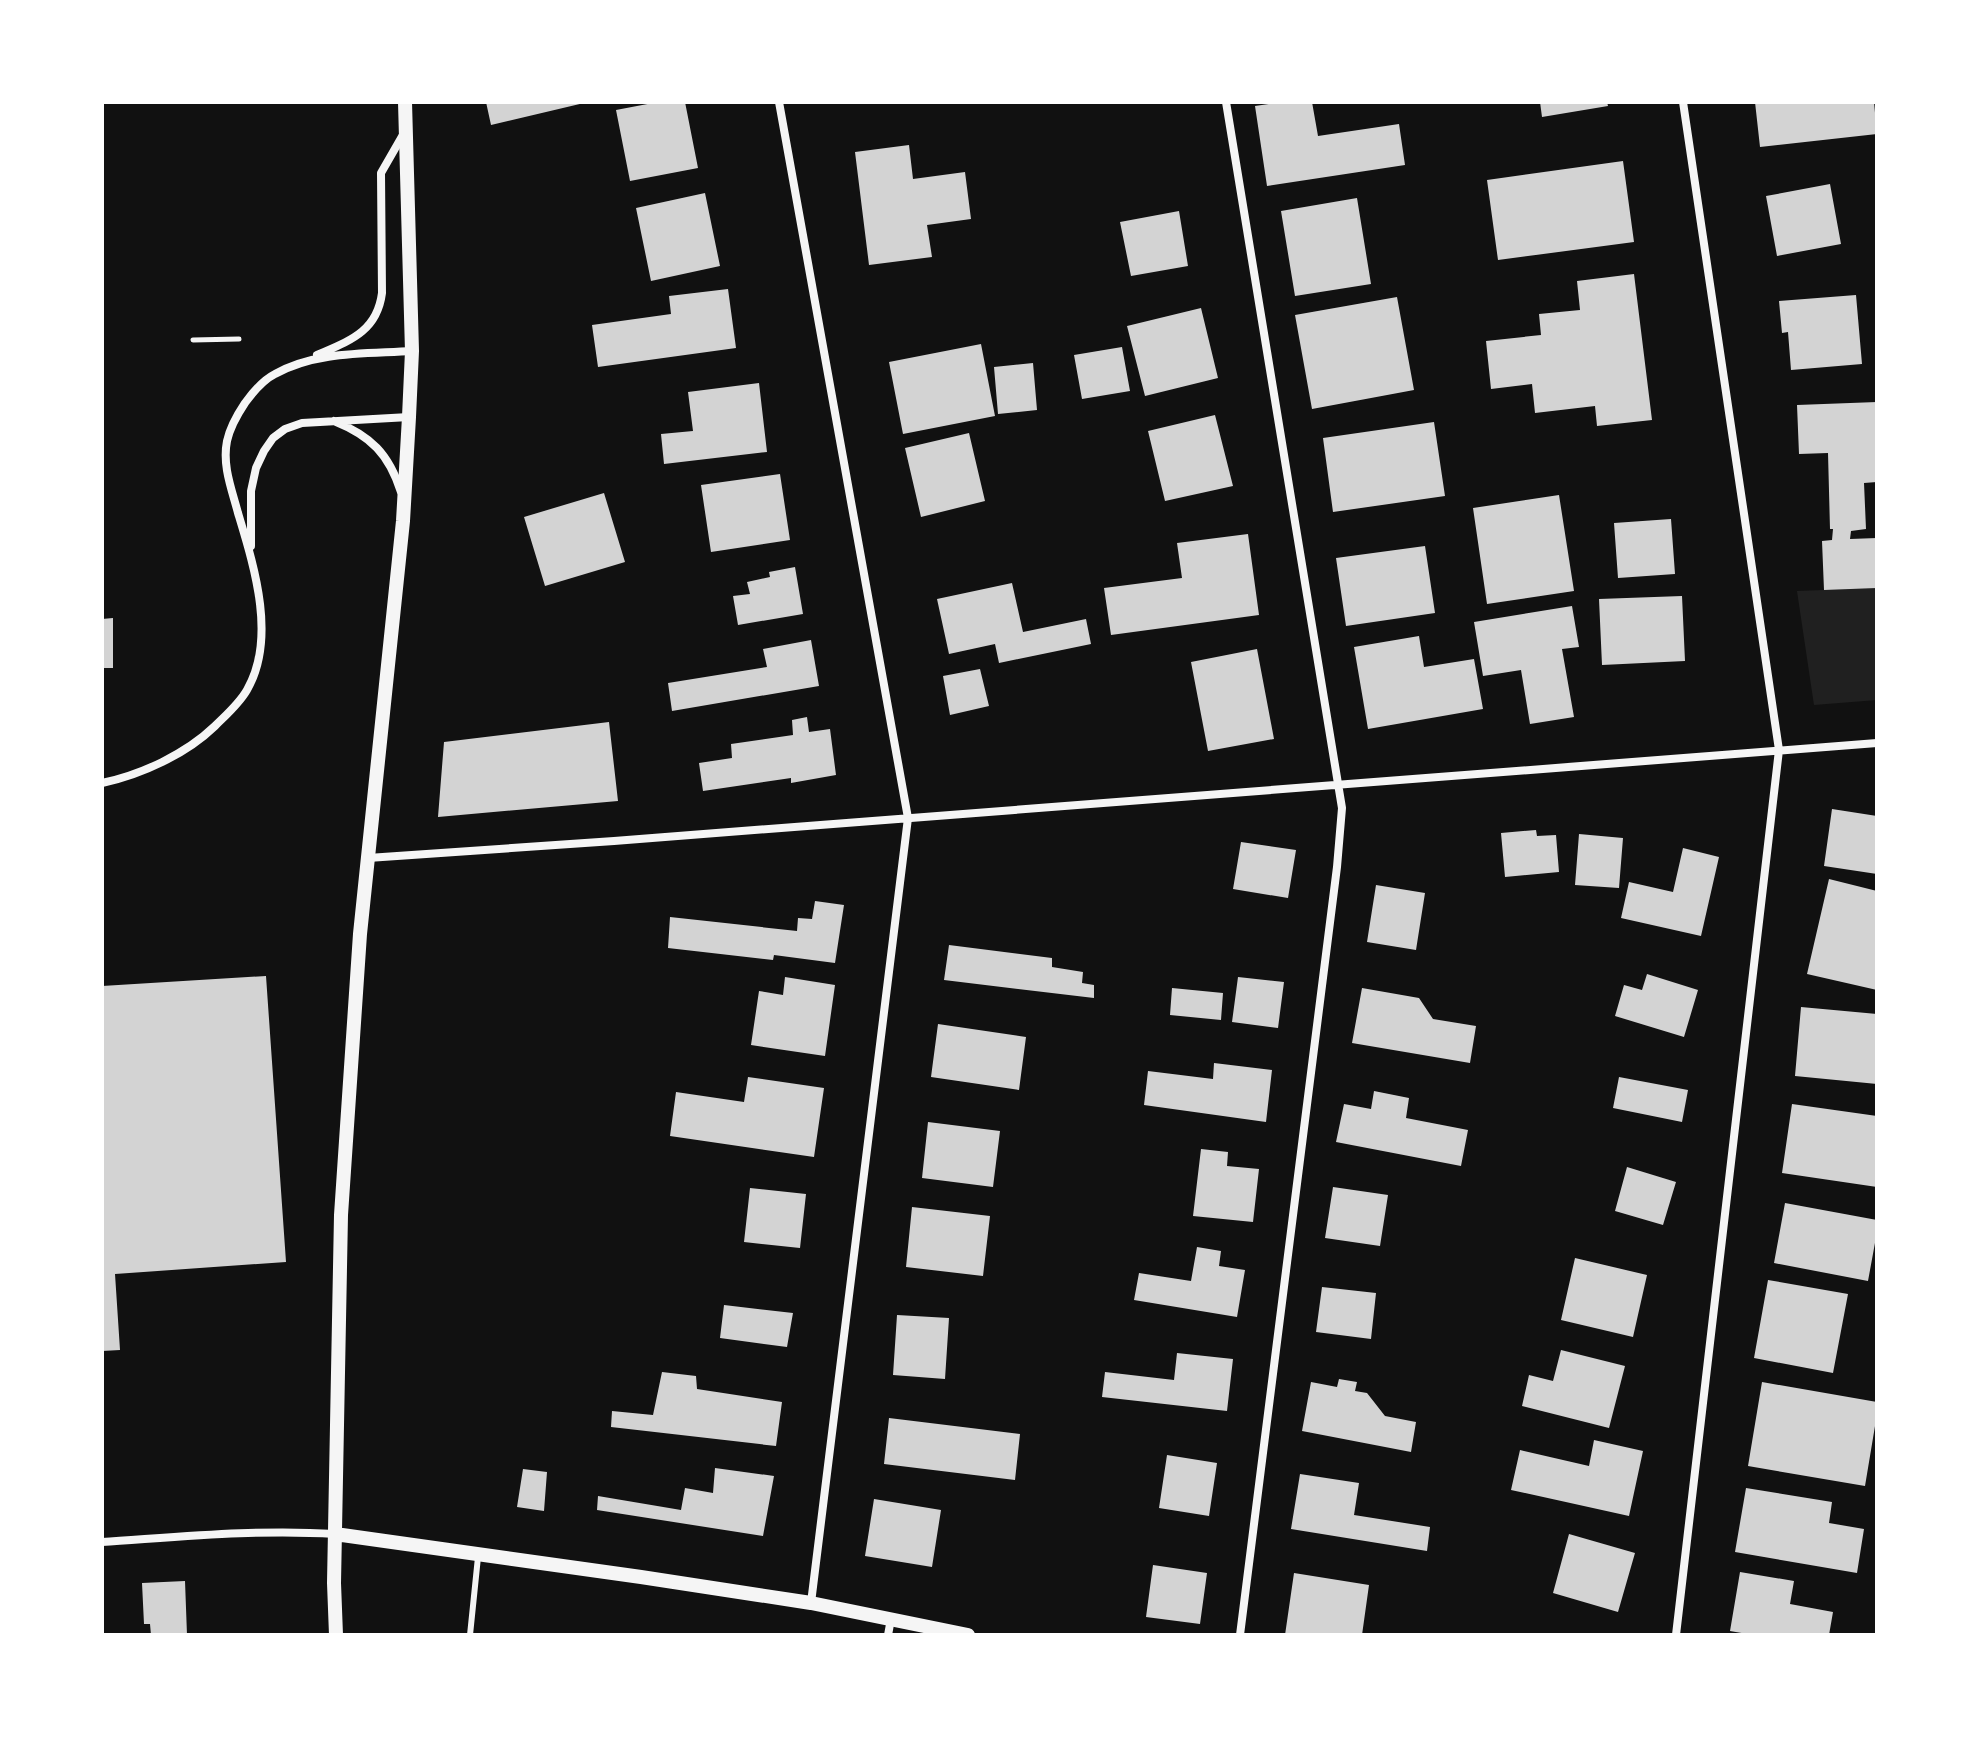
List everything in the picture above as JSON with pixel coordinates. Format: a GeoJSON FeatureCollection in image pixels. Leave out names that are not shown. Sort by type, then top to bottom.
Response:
{"type":"FeatureCollection","features":[{"type":"Feature","properties":{"kind":"street"},"geometry":{"type":"LineString","coordinates":[[336,1635],[341,1215],[359,950],[404,502],[412,351],[405,102]]}},
{"type":"Feature","properties":{"kind":"street"},"geometry":{"type":"LineString","coordinates":[[779,102],[908,818],[811,1603]]}},
{"type":"Feature","properties":{"kind":"street"},"geometry":{"type":"LineString","coordinates":[[1226,102],[1342,808],[1240,1635]]}},
{"type":"Feature","properties":{"kind":"street"},"geometry":{"type":"LineString","coordinates":[[1676,1635],[1779,750],[1683,102]]}},
{"type":"Feature","properties":{"kind":"street"},"geometry":{"type":"LineString","coordinates":[[102,783],[148,768],[183,750],[216,725],[247,689],[261,645],[262,620],[251,555],[226,462],[232,425],[252,393],[275,374],[360,334],[369,326],[381,303],[382,293],[381,173],[407,129]]}},
{"type":"Feature","properties":{"kind":"street"},"geometry":{"type":"LineString","coordinates":[[309,359],[412,351]]}},
{"type":"Feature","properties":{"kind":"street"},"geometry":{"type":"LineString","coordinates":[[251,555],[251,491],[256,468],[273,438],[285,429],[302,423],[409,417]]}},
{"type":"Feature","properties":{"kind":"street"},"geometry":{"type":"LineString","coordinates":[[333,421],[357,431],[386,457],[404,502]]}},
{"type":"Feature","properties":{"kind":"street"},"geometry":{"type":"LineString","coordinates":[[368,858],[1877,743]]}},
{"type":"Feature","properties":{"kind":"street"},"geometry":{"type":"LineString","coordinates":[[102,1542],[274,1532],[335,1534],[811,1603],[968,1635]]}},
{"type":"Feature","properties":{"kind":"street"},"geometry":{"type":"LineString","coordinates":[[888,1635],[891,1619]]}},
{"type":"Feature","properties":{"kind":"lane"},"geometry":{"type":"LineString","coordinates":[[470,1635],[479,1553]]}},
{"type":"Feature","properties":{"kind":"path"},"geometry":{"type":"LineString","coordinates":[[193,340],[239,339]]}},
{"type":"Feature","properties":{"kind":"shaded area"},"geometry":{"type":"Polygon","coordinates":[[[1877,588],[1877,700],[1814,705],[1797,591],[1877,588]]]}},
{"type":"Feature","properties":{"kind":"building"},"geometry":{"type":"Polygon","coordinates":[[[486,102],[584,102],[584,103],[491,125],[486,102]]]}},
{"type":"Feature","properties":{"kind":"building"},"geometry":{"type":"Polygon","coordinates":[[[658,102],[685,102],[698,168],[630,181],[616,110],[658,102]]]}},
{"type":"Feature","properties":{"kind":"building"},"geometry":{"type":"Polygon","coordinates":[[[1312,102],[1318,136],[1399,124],[1405,165],[1267,186],[1255,106],[1312,102]]]}},
{"type":"Feature","properties":{"kind":"building"},"geometry":{"type":"Polygon","coordinates":[[[1540,102],[1607,102],[1608,106],[1542,117],[1540,102]]]}},
{"type":"Feature","properties":{"kind":"building"},"geometry":{"type":"Polygon","coordinates":[[[1755,102],[1874,102],[1877,134],[1760,147],[1755,102]]]}},
{"type":"Feature","properties":{"kind":"building"},"geometry":{"type":"Polygon","coordinates":[[[909,145],[913,179],[965,172],[971,219],[927,225],[932,257],[869,265],[855,152],[909,145]]]}},
{"type":"Feature","properties":{"kind":"building"},"geometry":{"type":"Polygon","coordinates":[[[1623,161],[1634,242],[1498,260],[1487,180],[1623,161]]]}},
{"type":"Feature","properties":{"kind":"building"},"geometry":{"type":"Polygon","coordinates":[[[1830,184],[1841,244],[1777,256],[1766,196],[1830,184]]]}},
{"type":"Feature","properties":{"kind":"building"},"geometry":{"type":"Polygon","coordinates":[[[705,193],[720,266],[651,281],[636,208],[705,193]]]}},
{"type":"Feature","properties":{"kind":"building"},"geometry":{"type":"Polygon","coordinates":[[[1357,198],[1371,284],[1295,296],[1281,211],[1357,198]]]}},
{"type":"Feature","properties":{"kind":"building"},"geometry":{"type":"Polygon","coordinates":[[[1179,211],[1188,266],[1131,276],[1120,222],[1179,211]]]}},
{"type":"Feature","properties":{"kind":"building"},"geometry":{"type":"Polygon","coordinates":[[[1634,274],[1652,420],[1597,426],[1595,406],[1535,413],[1532,384],[1491,389],[1486,341],[1541,335],[1539,314],[1580,310],[1577,281],[1634,274]]]}},
{"type":"Feature","properties":{"kind":"building"},"geometry":{"type":"Polygon","coordinates":[[[728,289],[736,348],[598,367],[592,325],[671,314],[669,296],[728,289]]]}},
{"type":"Feature","properties":{"kind":"building"},"geometry":{"type":"Polygon","coordinates":[[[1856,295],[1862,364],[1791,370],[1788,332],[1782,333],[1779,301],[1856,295]]]}},
{"type":"Feature","properties":{"kind":"building"},"geometry":{"type":"Polygon","coordinates":[[[1397,297],[1414,390],[1312,409],[1295,315],[1397,297]]]}},
{"type":"Feature","properties":{"kind":"building"},"geometry":{"type":"Polygon","coordinates":[[[1201,308],[1218,378],[1145,396],[1127,326],[1201,308]]]}},
{"type":"Feature","properties":{"kind":"building"},"geometry":{"type":"Polygon","coordinates":[[[981,344],[995,416],[903,434],[889,362],[981,344]]]}},
{"type":"Feature","properties":{"kind":"building"},"geometry":{"type":"Polygon","coordinates":[[[1122,347],[1130,391],[1082,399],[1074,355],[1122,347]]]}},
{"type":"Feature","properties":{"kind":"building"},"geometry":{"type":"Polygon","coordinates":[[[1033,363],[1037,410],[998,414],[994,367],[1033,363]]]}},
{"type":"Feature","properties":{"kind":"building"},"geometry":{"type":"Polygon","coordinates":[[[759,383],[767,452],[664,464],[661,434],[693,431],[688,392],[759,383]]]}},
{"type":"Feature","properties":{"kind":"building"},"geometry":{"type":"Polygon","coordinates":[[[1877,402],[1877,482],[1864,483],[1866,529],[1851,531],[1850,539],[1877,538],[1877,588],[1824,590],[1822,541],[1832,540],[1833,529],[1830,529],[1828,453],[1799,454],[1797,405],[1877,402]]]}},
{"type":"Feature","properties":{"kind":"building"},"geometry":{"type":"Polygon","coordinates":[[[1215,415],[1233,486],[1165,501],[1148,431],[1215,415]]]}},
{"type":"Feature","properties":{"kind":"building"},"geometry":{"type":"Polygon","coordinates":[[[1434,422],[1445,496],[1333,512],[1323,438],[1434,422]]]}},
{"type":"Feature","properties":{"kind":"building"},"geometry":{"type":"Polygon","coordinates":[[[969,433],[985,501],[921,517],[905,448],[969,433]]]}},
{"type":"Feature","properties":{"kind":"building"},"geometry":{"type":"Polygon","coordinates":[[[780,474],[790,540],[711,552],[701,485],[780,474]]]}},
{"type":"Feature","properties":{"kind":"building"},"geometry":{"type":"Polygon","coordinates":[[[604,493],[625,562],[545,586],[524,517],[604,493]]]}},
{"type":"Feature","properties":{"kind":"building"},"geometry":{"type":"Polygon","coordinates":[[[1559,495],[1574,591],[1487,604],[1473,508],[1559,495]]]}},
{"type":"Feature","properties":{"kind":"building"},"geometry":{"type":"Polygon","coordinates":[[[1671,519],[1675,574],[1618,578],[1614,523],[1671,519]]]}},
{"type":"Feature","properties":{"kind":"building"},"geometry":{"type":"Polygon","coordinates":[[[1248,534],[1259,615],[1111,635],[1104,588],[1182,578],[1177,543],[1248,534]]]}},
{"type":"Feature","properties":{"kind":"building"},"geometry":{"type":"Polygon","coordinates":[[[1425,546],[1435,613],[1346,626],[1336,558],[1425,546]]]}},
{"type":"Feature","properties":{"kind":"building"},"geometry":{"type":"Polygon","coordinates":[[[795,567],[803,614],[738,625],[733,596],[750,594],[747,582],[770,577],[769,572],[795,567]]]}},
{"type":"Feature","properties":{"kind":"building"},"geometry":{"type":"Polygon","coordinates":[[[1012,583],[1023,632],[1086,619],[1091,644],[999,663],[995,644],[949,654],[937,599],[1012,583]]]}},
{"type":"Feature","properties":{"kind":"building"},"geometry":{"type":"Polygon","coordinates":[[[1682,596],[1685,661],[1602,665],[1599,599],[1682,596]]]}},
{"type":"Feature","properties":{"kind":"building"},"geometry":{"type":"Polygon","coordinates":[[[1572,606],[1579,647],[1562,649],[1574,717],[1530,724],[1521,670],[1483,676],[1474,622],[1572,606]]]}},
{"type":"Feature","properties":{"kind":"building"},"geometry":{"type":"Polygon","coordinates":[[[113,618],[113,668],[102,668],[102,619],[113,618]]]}},
{"type":"Feature","properties":{"kind":"building"},"geometry":{"type":"Polygon","coordinates":[[[1419,636],[1424,667],[1474,659],[1483,709],[1368,729],[1354,647],[1419,636]]]}},
{"type":"Feature","properties":{"kind":"building"},"geometry":{"type":"Polygon","coordinates":[[[811,640],[819,686],[672,711],[668,683],[767,667],[763,649],[811,640]]]}},
{"type":"Feature","properties":{"kind":"building"},"geometry":{"type":"Polygon","coordinates":[[[1257,649],[1274,739],[1208,751],[1191,662],[1257,649]]]}},
{"type":"Feature","properties":{"kind":"building"},"geometry":{"type":"Polygon","coordinates":[[[980,669],[989,706],[950,715],[943,676],[980,669]]]}},
{"type":"Feature","properties":{"kind":"building"},"geometry":{"type":"Polygon","coordinates":[[[807,717],[809,732],[830,729],[836,775],[791,783],[791,778],[703,791],[699,763],[732,758],[731,744],[793,735],[792,720],[807,717]]]}},
{"type":"Feature","properties":{"kind":"building"},"geometry":{"type":"Polygon","coordinates":[[[609,722],[618,801],[438,817],[444,742],[609,722]]]}},
{"type":"Feature","properties":{"kind":"building"},"geometry":{"type":"Polygon","coordinates":[[[1832,809],[1877,816],[1877,874],[1824,866],[1832,809]]]}},
{"type":"Feature","properties":{"kind":"building"},"geometry":{"type":"Polygon","coordinates":[[[1536,830],[1537,836],[1556,835],[1559,872],[1505,877],[1501,833],[1536,830]]]}},
{"type":"Feature","properties":{"kind":"building"},"geometry":{"type":"Polygon","coordinates":[[[1579,834],[1623,838],[1619,888],[1575,885],[1579,834]]]}},
{"type":"Feature","properties":{"kind":"building"},"geometry":{"type":"Polygon","coordinates":[[[1241,842],[1296,850],[1288,898],[1233,889],[1241,842]]]}},
{"type":"Feature","properties":{"kind":"building"},"geometry":{"type":"Polygon","coordinates":[[[1683,848],[1719,857],[1701,936],[1621,918],[1629,882],[1673,892],[1683,848]]]}},
{"type":"Feature","properties":{"kind":"building"},"geometry":{"type":"Polygon","coordinates":[[[1829,879],[1877,891],[1877,990],[1807,974],[1829,879]]]}},
{"type":"Feature","properties":{"kind":"building"},"geometry":{"type":"Polygon","coordinates":[[[1376,885],[1425,893],[1416,950],[1367,942],[1376,885]]]}},
{"type":"Feature","properties":{"kind":"building"},"geometry":{"type":"Polygon","coordinates":[[[815,901],[844,905],[835,963],[774,955],[773,960],[668,948],[670,917],[797,931],[798,918],[812,919],[815,901]]]}},
{"type":"Feature","properties":{"kind":"building"},"geometry":{"type":"Polygon","coordinates":[[[949,945],[1052,958],[1052,967],[1083,972],[1082,983],[1094,985],[1094,998],[944,980],[949,945]]]}},
{"type":"Feature","properties":{"kind":"building"},"geometry":{"type":"Polygon","coordinates":[[[1647,974],[1698,990],[1684,1037],[1615,1016],[1624,985],[1642,990],[1647,974]]]}},
{"type":"Feature","properties":{"kind":"building"},"geometry":{"type":"Polygon","coordinates":[[[266,976],[286,1262],[115,1274],[120,1350],[102,1351],[102,986],[266,976]]]}},
{"type":"Feature","properties":{"kind":"building"},"geometry":{"type":"Polygon","coordinates":[[[785,977],[835,985],[825,1056],[751,1045],[759,991],[783,995],[785,977]]]}},
{"type":"Feature","properties":{"kind":"building"},"geometry":{"type":"Polygon","coordinates":[[[1238,977],[1284,982],[1278,1028],[1232,1022],[1238,977]]]}},
{"type":"Feature","properties":{"kind":"building"},"geometry":{"type":"Polygon","coordinates":[[[1172,988],[1223,993],[1221,1020],[1170,1015],[1172,988]]]}},
{"type":"Feature","properties":{"kind":"building"},"geometry":{"type":"Polygon","coordinates":[[[1362,988],[1419,998],[1433,1019],[1476,1026],[1470,1063],[1352,1043],[1362,988]]]}},
{"type":"Feature","properties":{"kind":"building"},"geometry":{"type":"Polygon","coordinates":[[[1801,1007],[1877,1014],[1877,1084],[1795,1076],[1801,1007]]]}},
{"type":"Feature","properties":{"kind":"building"},"geometry":{"type":"Polygon","coordinates":[[[938,1024],[1026,1037],[1019,1090],[931,1077],[938,1024]]]}},
{"type":"Feature","properties":{"kind":"building"},"geometry":{"type":"Polygon","coordinates":[[[1214,1063],[1272,1070],[1266,1122],[1144,1105],[1148,1071],[1213,1079],[1214,1063]]]}},
{"type":"Feature","properties":{"kind":"building"},"geometry":{"type":"Polygon","coordinates":[[[748,1077],[824,1088],[814,1157],[670,1136],[676,1092],[744,1102],[748,1077]]]}},
{"type":"Feature","properties":{"kind":"building"},"geometry":{"type":"Polygon","coordinates":[[[1619,1077],[1688,1090],[1682,1122],[1613,1108],[1619,1077]]]}},
{"type":"Feature","properties":{"kind":"building"},"geometry":{"type":"Polygon","coordinates":[[[1374,1091],[1409,1098],[1406,1118],[1468,1130],[1461,1166],[1336,1142],[1344,1104],[1371,1109],[1374,1091]]]}},
{"type":"Feature","properties":{"kind":"building"},"geometry":{"type":"Polygon","coordinates":[[[1792,1104],[1877,1116],[1877,1187],[1782,1173],[1792,1104]]]}},
{"type":"Feature","properties":{"kind":"building"},"geometry":{"type":"Polygon","coordinates":[[[928,1122],[1000,1131],[993,1187],[922,1178],[928,1122]]]}},
{"type":"Feature","properties":{"kind":"building"},"geometry":{"type":"Polygon","coordinates":[[[1201,1149],[1228,1152],[1227,1166],[1259,1169],[1253,1222],[1193,1216],[1201,1149]]]}},
{"type":"Feature","properties":{"kind":"building"},"geometry":{"type":"Polygon","coordinates":[[[1627,1167],[1676,1182],[1663,1225],[1615,1211],[1627,1167]]]}},
{"type":"Feature","properties":{"kind":"building"},"geometry":{"type":"Polygon","coordinates":[[[1333,1187],[1388,1195],[1380,1246],[1325,1238],[1333,1187]]]}},
{"type":"Feature","properties":{"kind":"building"},"geometry":{"type":"Polygon","coordinates":[[[750,1188],[806,1194],[800,1248],[744,1242],[750,1188]]]}},
{"type":"Feature","properties":{"kind":"building"},"geometry":{"type":"Polygon","coordinates":[[[1785,1203],[1877,1220],[1868,1281],[1774,1263],[1785,1203]]]}},
{"type":"Feature","properties":{"kind":"building"},"geometry":{"type":"Polygon","coordinates":[[[912,1207],[990,1216],[983,1276],[906,1267],[912,1207]]]}},
{"type":"Feature","properties":{"kind":"building"},"geometry":{"type":"Polygon","coordinates":[[[1197,1247],[1221,1251],[1219,1266],[1245,1270],[1237,1317],[1134,1300],[1139,1273],[1191,1281],[1197,1247]]]}},
{"type":"Feature","properties":{"kind":"building"},"geometry":{"type":"Polygon","coordinates":[[[1575,1258],[1647,1275],[1633,1337],[1561,1320],[1575,1258]]]}},
{"type":"Feature","properties":{"kind":"building"},"geometry":{"type":"Polygon","coordinates":[[[1768,1280],[1848,1294],[1833,1373],[1754,1358],[1768,1280]]]}},
{"type":"Feature","properties":{"kind":"building"},"geometry":{"type":"Polygon","coordinates":[[[1322,1287],[1376,1293],[1371,1339],[1316,1332],[1322,1287]]]}},
{"type":"Feature","properties":{"kind":"building"},"geometry":{"type":"Polygon","coordinates":[[[724,1305],[793,1313],[787,1347],[720,1338],[724,1305]]]}},
{"type":"Feature","properties":{"kind":"building"},"geometry":{"type":"Polygon","coordinates":[[[897,1315],[949,1318],[945,1379],[893,1375],[897,1315]]]}},
{"type":"Feature","properties":{"kind":"building"},"geometry":{"type":"Polygon","coordinates":[[[1561,1350],[1625,1366],[1609,1428],[1522,1406],[1529,1375],[1553,1381],[1561,1350]]]}},
{"type":"Feature","properties":{"kind":"building"},"geometry":{"type":"Polygon","coordinates":[[[1177,1353],[1233,1359],[1227,1411],[1102,1397],[1105,1372],[1174,1380],[1177,1353]]]}},
{"type":"Feature","properties":{"kind":"building"},"geometry":{"type":"Polygon","coordinates":[[[662,1372],[696,1376],[697,1389],[782,1402],[776,1446],[611,1427],[612,1411],[653,1415],[662,1372]]]}},
{"type":"Feature","properties":{"kind":"building"},"geometry":{"type":"Polygon","coordinates":[[[1339,1379],[1357,1382],[1355,1391],[1367,1393],[1385,1416],[1416,1422],[1411,1452],[1302,1431],[1311,1382],[1337,1387],[1339,1379]]]}},
{"type":"Feature","properties":{"kind":"building"},"geometry":{"type":"Polygon","coordinates":[[[1762,1382],[1877,1402],[1865,1486],[1748,1466],[1762,1382]]]}},
{"type":"Feature","properties":{"kind":"building"},"geometry":{"type":"Polygon","coordinates":[[[889,1418],[1020,1434],[1015,1480],[884,1464],[889,1418]]]}},
{"type":"Feature","properties":{"kind":"building"},"geometry":{"type":"Polygon","coordinates":[[[1594,1440],[1643,1451],[1629,1516],[1511,1490],[1520,1450],[1589,1466],[1594,1440]]]}},
{"type":"Feature","properties":{"kind":"building"},"geometry":{"type":"Polygon","coordinates":[[[1167,1455],[1217,1463],[1209,1516],[1159,1508],[1167,1455]]]}},
{"type":"Feature","properties":{"kind":"building"},"geometry":{"type":"Polygon","coordinates":[[[715,1468],[774,1476],[763,1536],[597,1510],[598,1496],[681,1510],[685,1488],[713,1493],[715,1468]]]}},
{"type":"Feature","properties":{"kind":"building"},"geometry":{"type":"Polygon","coordinates":[[[523,1469],[547,1472],[544,1511],[517,1507],[523,1469]]]}},
{"type":"Feature","properties":{"kind":"building"},"geometry":{"type":"Polygon","coordinates":[[[1300,1474],[1359,1483],[1354,1515],[1430,1527],[1427,1551],[1291,1529],[1300,1474]]]}},
{"type":"Feature","properties":{"kind":"building"},"geometry":{"type":"Polygon","coordinates":[[[1746,1488],[1832,1502],[1829,1523],[1864,1529],[1857,1573],[1735,1552],[1746,1488]]]}},
{"type":"Feature","properties":{"kind":"building"},"geometry":{"type":"Polygon","coordinates":[[[874,1499],[941,1510],[932,1567],[865,1556],[874,1499]]]}},
{"type":"Feature","properties":{"kind":"building"},"geometry":{"type":"Polygon","coordinates":[[[1569,1534],[1635,1553],[1618,1612],[1553,1593],[1569,1534]]]}},
{"type":"Feature","properties":{"kind":"building"},"geometry":{"type":"Polygon","coordinates":[[[1153,1565],[1207,1573],[1200,1624],[1146,1617],[1153,1565]]]}},
{"type":"Feature","properties":{"kind":"building"},"geometry":{"type":"Polygon","coordinates":[[[1740,1572],[1794,1581],[1790,1604],[1833,1612],[1829,1635],[1753,1635],[1730,1631],[1740,1572]]]}},
{"type":"Feature","properties":{"kind":"building"},"geometry":{"type":"Polygon","coordinates":[[[1294,1573],[1369,1585],[1362,1635],[1285,1635],[1294,1573]]]}},
{"type":"Feature","properties":{"kind":"building"},"geometry":{"type":"Polygon","coordinates":[[[185,1581],[187,1635],[151,1635],[150,1624],[144,1624],[142,1583],[185,1581]]]}}]}
